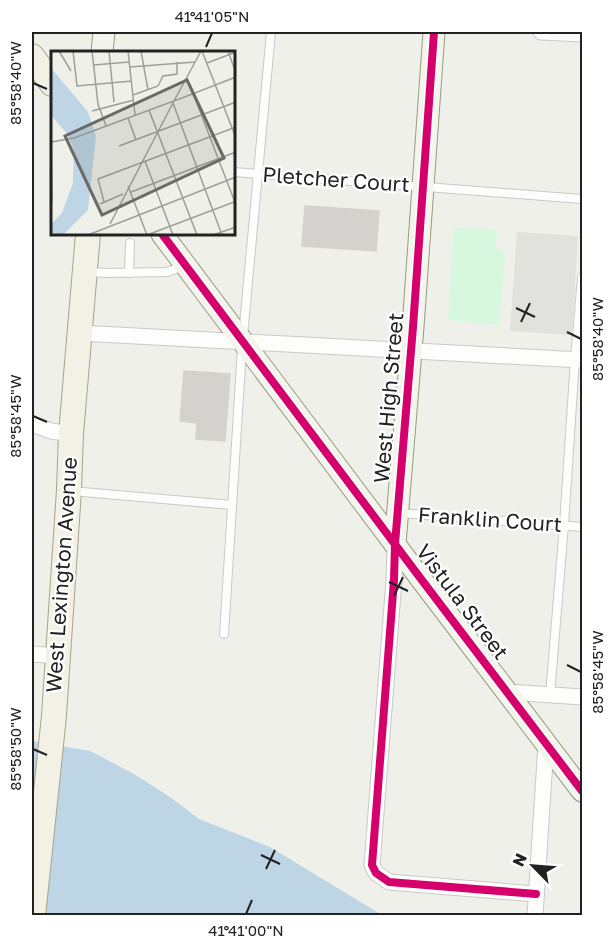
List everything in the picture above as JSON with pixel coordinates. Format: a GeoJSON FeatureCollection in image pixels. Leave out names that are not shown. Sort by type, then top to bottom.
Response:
{"type":"FeatureCollection","features":[{"type":"Feature","properties":{"kind":"main road"},"geometry":{"type":"LineString","coordinates":[[32,56],[51,83]]}},
{"type":"Feature","properties":{"kind":"main road","name":"West Lexington Avenue"},"geometry":{"type":"LineString","coordinates":[[33,915],[54,716],[71,434],[88,236]]}},
{"type":"Feature","properties":{"kind":"street"},"geometry":{"type":"LineString","coordinates":[[102,51],[104,32]]}},
{"type":"Feature","properties":{"kind":"street","name":"West High Street"},"geometry":{"type":"LineString","coordinates":[[434,32],[372,865],[376,873],[389,882],[536,894]]}},
{"type":"Feature","properties":{"kind":"street"},"geometry":{"type":"LineString","coordinates":[[541,32],[582,34]]}},
{"type":"Feature","properties":{"kind":"street","name":"Vistula Street"},"geometry":{"type":"LineString","coordinates":[[164,236],[582,791]]}},
{"type":"Feature","properties":{"kind":"street"},"geometry":{"type":"LineString","coordinates":[[80,333],[579,360]]}},
{"type":"Feature","properties":{"kind":"street"},"geometry":{"type":"LineString","coordinates":[[32,424],[51,431],[71,434]]}},
{"type":"Feature","properties":{"kind":"street"},"geometry":{"type":"LineString","coordinates":[[32,654],[58,656]]}},
{"type":"Feature","properties":{"kind":"street"},"geometry":{"type":"LineString","coordinates":[[508,692],[582,697]]}},
{"type":"Feature","properties":{"kind":"street"},"geometry":{"type":"LineString","coordinates":[[535,915],[546,744]]}},
{"type":"Feature","properties":{"kind":"lane"},"geometry":{"type":"LineString","coordinates":[[224,634],[243,342],[271,32]]}},
{"type":"Feature","properties":{"kind":"lane","name":"Pletcher Court"},"geometry":{"type":"LineString","coordinates":[[236,172],[582,199]]}},
{"type":"Feature","properties":{"kind":"lane"},"geometry":{"type":"LineString","coordinates":[[129,273],[130,243]]}},
{"type":"Feature","properties":{"kind":"lane"},"geometry":{"type":"LineString","coordinates":[[85,272],[167,272],[186,266]]}},
{"type":"Feature","properties":{"kind":"lane"},"geometry":{"type":"LineString","coordinates":[[550,695],[579,360],[582,277]]}},
{"type":"Feature","properties":{"kind":"lane"},"geometry":{"type":"LineString","coordinates":[[69,490],[232,505]]}},
{"type":"Feature","properties":{"kind":"lane","name":"Franklin Court"},"geometry":{"type":"LineString","coordinates":[[397,513],[582,527]]}},
{"type":"Feature","properties":{"kind":"green space"},"geometry":{"type":"Polygon","coordinates":[[[454,227],[498,230],[495,249],[500,249],[505,255],[499,325],[448,320],[454,227]]]}},
{"type":"Feature","properties":{"kind":"shaded area"},"geometry":{"type":"Polygon","coordinates":[[[517,232],[578,236],[572,335],[510,331],[517,232]]]}},
{"type":"Feature","properties":{"kind":"water"},"geometry":{"type":"Polygon","coordinates":[[[32,741],[90,751],[134,774],[199,819],[270,847],[382,915],[32,915],[32,741]]]}},
{"type":"Feature","properties":{"kind":"building"},"geometry":{"type":"Polygon","coordinates":[[[305,206],[379,211],[376,251],[302,246],[305,206]]]}},
{"type":"Feature","properties":{"kind":"building"},"geometry":{"type":"Polygon","coordinates":[[[184,371],[230,374],[225,441],[196,439],[197,423],[180,421],[184,371]]]}},
{"type":"Feature","properties":{"kind":"cycle path"},"geometry":{"type":"LineString","coordinates":[[434,32],[372,865],[376,873],[389,882],[536,894]]}},
{"type":"Feature","properties":{"kind":"cycle path"},"geometry":{"type":"LineString","coordinates":[[164,236],[582,791]]}}]}
